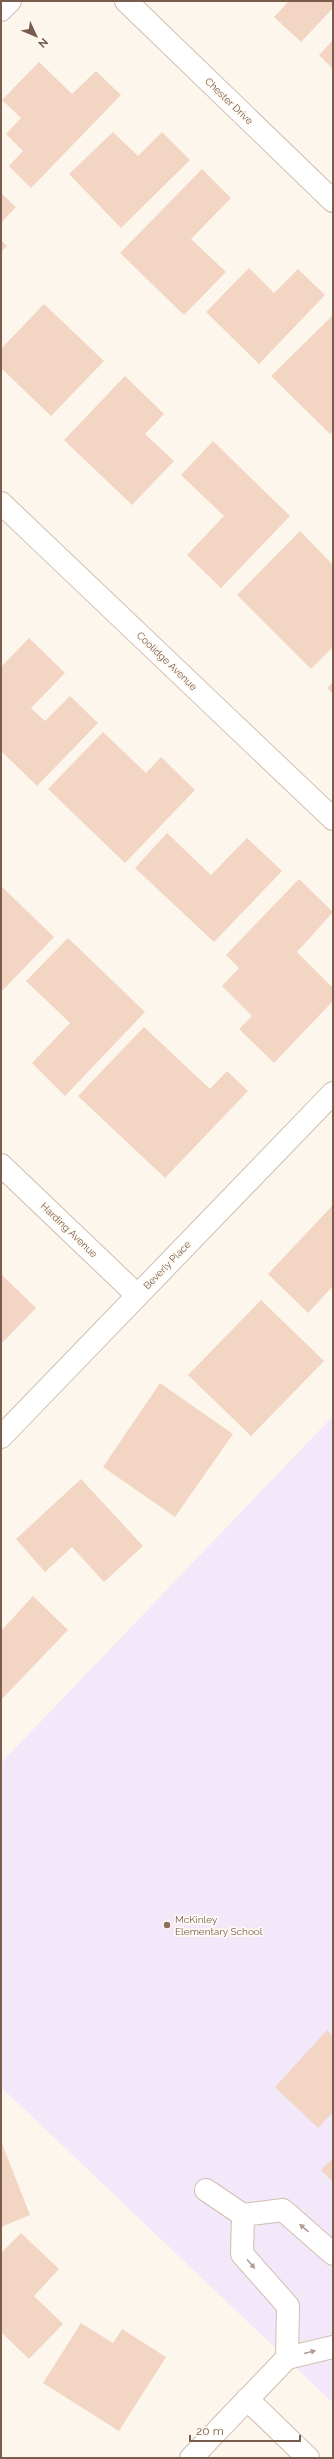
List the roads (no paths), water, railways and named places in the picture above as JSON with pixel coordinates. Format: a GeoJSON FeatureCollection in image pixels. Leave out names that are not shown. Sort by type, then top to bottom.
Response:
{"type":"FeatureCollection","features":[{"type":"Feature","properties":{"kind":"street"},"geometry":{"type":"LineString","coordinates":[[1,10],[10,1]]}},
{"type":"Feature","properties":{"kind":"street","name":"Chester Drive"},"geometry":{"type":"LineString","coordinates":[[126,1],[333,201]]}},
{"type":"Feature","properties":{"kind":"street","name":"Coolidge Avenue"},"geometry":{"type":"LineString","coordinates":[[1,503],[333,819]]}},
{"type":"Feature","properties":{"kind":"street","name":"Beverly Place"},"geometry":{"type":"LineString","coordinates":[[1,1437],[333,1093]]}},
{"type":"Feature","properties":{"kind":"street","name":"Harding Avenue"},"geometry":{"type":"LineString","coordinates":[[1,1165],[137,1296]]}},
{"type":"Feature","properties":{"kind":"street"},"geometry":{"type":"LineString","coordinates":[[206,2190],[243,2215],[283,2210],[333,2254]]}},
{"type":"Feature","properties":{"kind":"street"},"geometry":{"type":"LineString","coordinates":[[243,2215],[242,2254],[288,2306],[287,2358]]}},
{"type":"Feature","properties":{"kind":"street"},"geometry":{"type":"LineString","coordinates":[[191,2458],[287,2358],[333,2347]]}},
{"type":"Feature","properties":{"kind":"street"},"geometry":{"type":"LineString","coordinates":[[248,2399],[308,2458]]}},
{"type":"Feature","properties":{"kind":"place","name":"McKinley Elementary School"},"geometry":{"type":"Point","coordinates":[167,1925]}}]}
